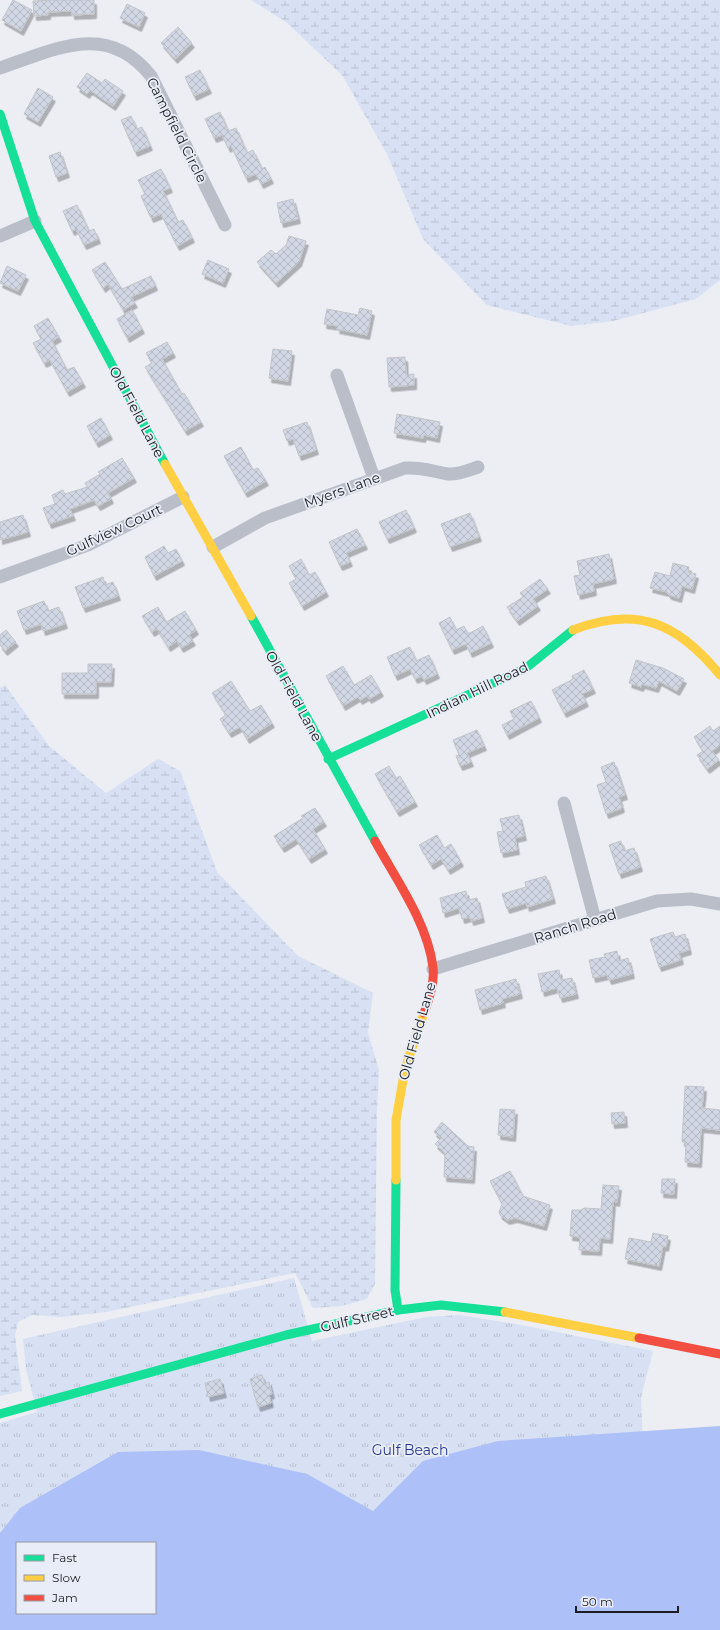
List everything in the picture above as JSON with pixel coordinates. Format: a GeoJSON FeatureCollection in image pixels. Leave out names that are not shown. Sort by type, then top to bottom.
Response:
{"type":"FeatureCollection","features":[{"type":"Feature","properties":{"kind":"street","name":"Campfield Circle"},"geometry":{"type":"LineString","coordinates":[[0,68],[78,44],[107,45],[132,57],[151,76],[225,225]]}},
{"type":"Feature","properties":{"kind":"street","name":"Old Field Lane"},"geometry":{"type":"LineString","coordinates":[[0,114],[18,173],[35,221],[183,498],[213,548],[328,759],[416,915],[427,942],[433,969],[427,1006],[405,1069],[396,1120],[395,1290],[398,1310]]}},
{"type":"Feature","properties":{"kind":"street"},"geometry":{"type":"LineString","coordinates":[[0,236],[35,221]]}},
{"type":"Feature","properties":{"kind":"street"},"geometry":{"type":"LineString","coordinates":[[337,375],[374,478]]}},
{"type":"Feature","properties":{"kind":"street","name":"Myers Lane"},"geometry":{"type":"LineString","coordinates":[[213,548],[265,518],[405,468],[421,467],[449,474],[461,473],[478,467]]}},
{"type":"Feature","properties":{"kind":"street","name":"Gulfview Court"},"geometry":{"type":"LineString","coordinates":[[0,577],[88,545],[183,498]]}},
{"type":"Feature","properties":{"kind":"street","name":"Indian Hill Road"},"geometry":{"type":"LineString","coordinates":[[328,759],[522,670],[573,630],[598,622],[621,618],[646,620],[659,623],[694,644],[720,675]]}},
{"type":"Feature","properties":{"kind":"street"},"geometry":{"type":"LineString","coordinates":[[564,803],[595,920]]}},
{"type":"Feature","properties":{"kind":"street","name":"Ranch Road"},"geometry":{"type":"LineString","coordinates":[[433,969],[657,901],[691,899],[720,904]]}},
{"type":"Feature","properties":{"kind":"street","name":"Gulf Street"},"geometry":{"type":"LineString","coordinates":[[0,1414],[286,1335],[398,1310],[441,1305],[468,1306],[720,1354]]}},
{"type":"Feature","properties":{"kind":"green space"},"geometry":{"type":"Polygon","coordinates":[[[251,0],[720,0],[720,280],[696,299],[613,321],[571,326],[487,305],[423,239],[387,154],[342,75],[286,22],[251,0]]]}},
{"type":"Feature","properties":{"kind":"green space"},"geometry":{"type":"Polygon","coordinates":[[[5,685],[49,746],[106,793],[158,759],[180,771],[217,872],[298,956],[373,993],[368,1033],[379,1070],[377,1109],[375,1284],[367,1299],[342,1306],[313,1308],[295,1273],[106,1312],[61,1317],[32,1315],[18,1322],[15,1336],[22,1391],[0,1396],[0,688],[5,685]]]}},
{"type":"Feature","properties":{"kind":"green space","name":"Gulf Beach"},"geometry":{"type":"Polygon","coordinates":[[[294,1278],[312,1341],[426,1317],[459,1315],[516,1324],[653,1351],[641,1398],[647,1543],[16,1542],[16,1613],[0,1614],[0,1423],[37,1412],[26,1369],[23,1339],[294,1278]]]}},
{"type":"Feature","properties":{"kind":"water"},"geometry":{"type":"Polygon","coordinates":[[[720,1426],[720,1630],[0,1630],[0,1533],[20,1508],[118,1452],[199,1450],[307,1474],[373,1511],[423,1461],[498,1441],[720,1426]]]}},
{"type":"Feature","properties":{"kind":"building"},"geometry":{"type":"Polygon","coordinates":[[[13,0],[32,10],[21,31],[2,20],[13,0]]]}},
{"type":"Feature","properties":{"kind":"building"},"geometry":{"type":"Polygon","coordinates":[[[94,0],[94,14],[72,15],[72,11],[48,12],[48,15],[34,16],[33,1],[94,0]]]}},
{"type":"Feature","properties":{"kind":"building"},"geometry":{"type":"Polygon","coordinates":[[[127,4],[145,13],[139,27],[120,18],[127,4]]]}},
{"type":"Feature","properties":{"kind":"building"},"geometry":{"type":"Polygon","coordinates":[[[178,27],[192,43],[175,59],[161,43],[178,27]]]}},
{"type":"Feature","properties":{"kind":"building"},"geometry":{"type":"Polygon","coordinates":[[[200,70],[209,89],[194,96],[185,77],[200,70]]]}},
{"type":"Feature","properties":{"kind":"building"},"geometry":{"type":"Polygon","coordinates":[[[87,73],[102,83],[105,79],[123,91],[113,106],[90,90],[87,94],[77,87],[87,73]]]}},
{"type":"Feature","properties":{"kind":"building"},"geometry":{"type":"Polygon","coordinates":[[[38,88],[53,97],[38,122],[24,114],[38,88]]]}},
{"type":"Feature","properties":{"kind":"building"},"geometry":{"type":"Polygon","coordinates":[[[220,112],[228,131],[236,128],[247,153],[253,150],[262,169],[265,167],[271,179],[261,184],[256,174],[246,178],[231,146],[228,148],[222,135],[214,138],[205,119],[220,112]]]}},
{"type":"Feature","properties":{"kind":"building"},"geometry":{"type":"Polygon","coordinates":[[[131,116],[137,129],[142,127],[150,146],[135,152],[121,120],[131,116]]]}},
{"type":"Feature","properties":{"kind":"building"},"geometry":{"type":"Polygon","coordinates":[[[60,152],[67,173],[56,177],[49,156],[60,152]]]}},
{"type":"Feature","properties":{"kind":"building"},"geometry":{"type":"Polygon","coordinates":[[[161,169],[170,188],[163,191],[178,222],[183,220],[192,238],[177,246],[161,214],[151,218],[141,196],[145,194],[138,180],[161,169]]]}},
{"type":"Feature","properties":{"kind":"building"},"geometry":{"type":"Polygon","coordinates":[[[293,199],[298,219],[281,223],[277,203],[293,199]]]}},
{"type":"Feature","properties":{"kind":"building"},"geometry":{"type":"Polygon","coordinates":[[[77,205],[89,231],[94,229],[98,239],[84,245],[76,229],[72,231],[63,211],[77,205]]]}},
{"type":"Feature","properties":{"kind":"building"},"geometry":{"type":"Polygon","coordinates":[[[289,236],[306,241],[299,262],[276,283],[257,262],[271,250],[276,254],[286,245],[289,236]]]}},
{"type":"Feature","properties":{"kind":"building"},"geometry":{"type":"Polygon","coordinates":[[[208,260],[229,269],[223,283],[202,274],[208,260]]]}},
{"type":"Feature","properties":{"kind":"building"},"geometry":{"type":"Polygon","coordinates":[[[105,262],[122,289],[151,276],[155,286],[131,297],[135,303],[123,310],[108,284],[103,288],[92,270],[105,262]]]}},
{"type":"Feature","properties":{"kind":"building"},"geometry":{"type":"Polygon","coordinates":[[[7,266],[26,275],[18,291],[0,283],[7,266]]]}},
{"type":"Feature","properties":{"kind":"building"},"geometry":{"type":"Polygon","coordinates":[[[360,308],[372,311],[367,335],[337,329],[338,326],[324,324],[327,309],[358,315],[360,308]]]}},
{"type":"Feature","properties":{"kind":"building"},"geometry":{"type":"Polygon","coordinates":[[[132,310],[142,329],[127,338],[117,319],[132,310]]]}},
{"type":"Feature","properties":{"kind":"building"},"geometry":{"type":"Polygon","coordinates":[[[48,318],[59,337],[52,341],[67,370],[74,367],[83,383],[67,392],[50,360],[44,363],[33,343],[41,339],[34,326],[48,318]]]}},
{"type":"Feature","properties":{"kind":"building"},"geometry":{"type":"Polygon","coordinates":[[[167,342],[173,353],[162,359],[182,394],[184,393],[201,422],[185,431],[145,367],[152,363],[146,353],[167,342]]]}},
{"type":"Feature","properties":{"kind":"building"},"geometry":{"type":"Polygon","coordinates":[[[273,349],[292,351],[288,381],[269,378],[273,349]]]}},
{"type":"Feature","properties":{"kind":"building"},"geometry":{"type":"Polygon","coordinates":[[[405,357],[406,375],[414,374],[414,385],[389,387],[387,358],[405,357]]]}},
{"type":"Feature","properties":{"kind":"building"},"geometry":{"type":"Polygon","coordinates":[[[397,414],[440,422],[437,438],[424,435],[423,438],[394,433],[397,414]]]}},
{"type":"Feature","properties":{"kind":"building"},"geometry":{"type":"Polygon","coordinates":[[[101,418],[110,435],[96,443],[87,426],[101,418]]]}},
{"type":"Feature","properties":{"kind":"building"},"geometry":{"type":"Polygon","coordinates":[[[307,422],[316,450],[299,456],[293,439],[287,441],[283,430],[307,422]]]}},
{"type":"Feature","properties":{"kind":"building"},"geometry":{"type":"Polygon","coordinates":[[[241,447],[253,470],[258,468],[266,481],[245,493],[224,456],[241,447]]]}},
{"type":"Feature","properties":{"kind":"building"},"geometry":{"type":"Polygon","coordinates":[[[122,458],[134,478],[108,493],[111,499],[98,506],[94,500],[70,509],[73,516],[49,524],[43,508],[55,504],[52,495],[63,490],[65,494],[87,487],[85,483],[100,474],[98,472],[122,458]]]}},
{"type":"Feature","properties":{"kind":"building"},"geometry":{"type":"Polygon","coordinates":[[[406,510],[414,528],[387,539],[379,522],[406,510]]]}},
{"type":"Feature","properties":{"kind":"building"},"geometry":{"type":"Polygon","coordinates":[[[470,513],[479,537],[450,547],[441,524],[470,513]]]}},
{"type":"Feature","properties":{"kind":"building"},"geometry":{"type":"Polygon","coordinates":[[[23,515],[28,532],[0,540],[0,522],[23,515]]]}},
{"type":"Feature","properties":{"kind":"building"},"geometry":{"type":"Polygon","coordinates":[[[357,529],[365,545],[346,553],[350,562],[340,566],[329,542],[357,529]]]}},
{"type":"Feature","properties":{"kind":"building"},"geometry":{"type":"Polygon","coordinates":[[[164,546],[168,553],[176,549],[182,561],[154,576],[145,557],[164,546]]]}},
{"type":"Feature","properties":{"kind":"building"},"geometry":{"type":"Polygon","coordinates":[[[609,554],[614,579],[593,584],[594,591],[578,595],[574,576],[580,575],[577,561],[609,554]]]}},
{"type":"Feature","properties":{"kind":"building"},"geometry":{"type":"Polygon","coordinates":[[[301,559],[309,575],[315,572],[326,592],[302,606],[289,583],[296,579],[289,566],[301,559]]]}},
{"type":"Feature","properties":{"kind":"building"},"geometry":{"type":"Polygon","coordinates":[[[673,563],[689,567],[688,572],[696,574],[692,589],[682,586],[679,598],[669,595],[667,592],[650,588],[655,572],[670,576],[673,563]]]}},
{"type":"Feature","properties":{"kind":"building"},"geometry":{"type":"Polygon","coordinates":[[[103,577],[105,585],[113,582],[118,596],[83,608],[75,587],[103,577]]]}},
{"type":"Feature","properties":{"kind":"building"},"geometry":{"type":"Polygon","coordinates":[[[540,579],[548,589],[533,599],[538,606],[517,621],[507,607],[523,597],[520,593],[540,579]]]}},
{"type":"Feature","properties":{"kind":"building"},"geometry":{"type":"Polygon","coordinates":[[[44,601],[48,611],[59,607],[65,624],[43,631],[41,624],[24,630],[17,611],[44,601]]]}},
{"type":"Feature","properties":{"kind":"building"},"geometry":{"type":"Polygon","coordinates":[[[158,607],[166,622],[185,611],[196,630],[189,635],[193,641],[181,648],[177,641],[168,647],[157,629],[152,632],[142,616],[158,607]]]}},
{"type":"Feature","properties":{"kind":"building"},"geometry":{"type":"Polygon","coordinates":[[[450,617],[456,630],[464,626],[468,634],[483,626],[491,643],[470,653],[466,644],[452,650],[439,623],[450,617]]]}},
{"type":"Feature","properties":{"kind":"building"},"geometry":{"type":"Polygon","coordinates":[[[6,630],[16,642],[5,651],[0,645],[0,635],[6,630]]]}},
{"type":"Feature","properties":{"kind":"building"},"geometry":{"type":"Polygon","coordinates":[[[410,647],[416,661],[429,655],[437,674],[424,680],[422,676],[415,679],[410,669],[395,676],[387,657],[410,647]]]}},
{"type":"Feature","properties":{"kind":"building"},"geometry":{"type":"Polygon","coordinates":[[[636,660],[663,668],[684,679],[677,691],[659,681],[656,688],[642,684],[641,687],[629,683],[636,660]]]}},
{"type":"Feature","properties":{"kind":"building"},"geometry":{"type":"Polygon","coordinates":[[[88,664],[112,664],[111,682],[96,682],[96,694],[62,694],[62,673],[88,673],[88,664]]]}},
{"type":"Feature","properties":{"kind":"building"},"geometry":{"type":"Polygon","coordinates":[[[343,666],[354,685],[371,675],[381,692],[369,699],[367,696],[360,700],[358,697],[343,706],[326,676],[343,666]]]}},
{"type":"Feature","properties":{"kind":"building"},"geometry":{"type":"Polygon","coordinates":[[[584,670],[593,689],[582,694],[586,702],[564,713],[552,690],[573,679],[572,676],[584,670]]]}},
{"type":"Feature","properties":{"kind":"building"},"geometry":{"type":"Polygon","coordinates":[[[231,681],[250,711],[261,705],[272,723],[247,739],[240,727],[229,733],[220,719],[226,715],[212,693],[231,681]]]}},
{"type":"Feature","properties":{"kind":"building"},"geometry":{"type":"Polygon","coordinates":[[[531,701],[539,718],[507,735],[502,725],[514,719],[510,711],[531,701]]]}},
{"type":"Feature","properties":{"kind":"building"},"geometry":{"type":"Polygon","coordinates":[[[710,726],[713,731],[720,726],[720,745],[712,751],[719,760],[707,769],[697,755],[703,751],[694,737],[710,726]]]}},
{"type":"Feature","properties":{"kind":"building"},"geometry":{"type":"Polygon","coordinates":[[[477,730],[484,746],[467,753],[471,762],[460,766],[456,756],[459,755],[453,740],[477,730]]]}},
{"type":"Feature","properties":{"kind":"building"},"geometry":{"type":"Polygon","coordinates":[[[614,762],[625,795],[619,797],[622,808],[606,814],[597,785],[606,782],[601,767],[614,762]]]}},
{"type":"Feature","properties":{"kind":"building"},"geometry":{"type":"Polygon","coordinates":[[[389,766],[396,778],[400,776],[415,802],[397,812],[375,774],[389,766]]]}},
{"type":"Feature","properties":{"kind":"building"},"geometry":{"type":"Polygon","coordinates":[[[315,808],[324,822],[313,829],[325,849],[309,859],[296,839],[282,848],[274,836],[303,818],[301,816],[315,808]]]}},
{"type":"Feature","properties":{"kind":"building"},"geometry":{"type":"Polygon","coordinates":[[[519,815],[524,836],[515,838],[517,850],[501,853],[497,832],[503,831],[500,819],[519,815]]]}},
{"type":"Feature","properties":{"kind":"building"},"geometry":{"type":"Polygon","coordinates":[[[437,835],[444,848],[451,844],[461,862],[448,870],[441,859],[431,865],[419,845],[437,835]]]}},
{"type":"Feature","properties":{"kind":"building"},"geometry":{"type":"Polygon","coordinates":[[[621,841],[624,851],[634,848],[640,867],[619,874],[609,845],[621,841]]]}},
{"type":"Feature","properties":{"kind":"building"},"geometry":{"type":"Polygon","coordinates":[[[546,876],[553,899],[527,907],[526,903],[507,909],[502,894],[526,887],[525,882],[546,876]]]}},
{"type":"Feature","properties":{"kind":"building"},"geometry":{"type":"Polygon","coordinates":[[[466,891],[468,900],[477,898],[482,918],[471,921],[470,917],[462,919],[459,908],[443,913],[440,898],[466,891]]]}},
{"type":"Feature","properties":{"kind":"building"},"geometry":{"type":"Polygon","coordinates":[[[673,932],[675,937],[685,934],[689,950],[679,953],[681,960],[659,967],[650,939],[673,932]]]}},
{"type":"Feature","properties":{"kind":"building"},"geometry":{"type":"Polygon","coordinates":[[[617,951],[619,961],[628,958],[632,974],[609,980],[607,975],[593,978],[589,960],[605,957],[604,954],[617,951]]]}},
{"type":"Feature","properties":{"kind":"building"},"geometry":{"type":"Polygon","coordinates":[[[559,970],[561,980],[572,978],[576,994],[560,998],[557,988],[542,992],[538,974],[559,970]]]}},
{"type":"Feature","properties":{"kind":"building"},"geometry":{"type":"Polygon","coordinates":[[[516,979],[520,994],[502,999],[503,1003],[480,1010],[475,990],[516,979]]]}},
{"type":"Feature","properties":{"kind":"building"},"geometry":{"type":"Polygon","coordinates":[[[685,1086],[704,1087],[702,1108],[720,1110],[720,1130],[701,1128],[699,1163],[685,1162],[686,1142],[682,1142],[685,1086]]]}},
{"type":"Feature","properties":{"kind":"building"},"geometry":{"type":"Polygon","coordinates":[[[500,1109],[515,1110],[513,1137],[498,1135],[500,1109]]]}},
{"type":"Feature","properties":{"kind":"building"},"geometry":{"type":"Polygon","coordinates":[[[624,1112],[625,1123],[612,1124],[611,1113],[624,1112]]]}},
{"type":"Feature","properties":{"kind":"building"},"geometry":{"type":"Polygon","coordinates":[[[442,1122],[468,1146],[474,1147],[472,1179],[444,1177],[445,1153],[435,1144],[441,1138],[434,1132],[442,1122]]]}},
{"type":"Feature","properties":{"kind":"building"},"geometry":{"type":"Polygon","coordinates":[[[510,1171],[523,1196],[550,1205],[544,1226],[515,1218],[507,1220],[500,1215],[499,1212],[502,1204],[490,1181],[510,1171]]]}},
{"type":"Feature","properties":{"kind":"building"},"geometry":{"type":"Polygon","coordinates":[[[662,1179],[675,1179],[674,1194],[661,1193],[662,1179]]]}},
{"type":"Feature","properties":{"kind":"building"},"geometry":{"type":"Polygon","coordinates":[[[603,1185],[619,1186],[617,1202],[613,1201],[610,1239],[600,1238],[599,1251],[579,1250],[580,1237],[570,1236],[572,1210],[581,1210],[584,1208],[601,1209],[603,1185]]]}},
{"type":"Feature","properties":{"kind":"building"},"geometry":{"type":"Polygon","coordinates":[[[653,1233],[668,1236],[666,1247],[663,1246],[659,1266],[625,1259],[629,1238],[651,1242],[653,1233]]]}},
{"type":"Feature","properties":{"kind":"building"},"geometry":{"type":"Polygon","coordinates":[[[262,1375],[265,1384],[269,1382],[272,1394],[269,1395],[271,1403],[258,1407],[250,1379],[262,1375]]]}},
{"type":"Feature","properties":{"kind":"building"},"geometry":{"type":"Polygon","coordinates":[[[220,1379],[224,1393],[208,1397],[205,1383],[220,1379]]]}},
{"type":"Feature","properties":{"kind":"traffic: fast"},"geometry":{"type":"LineString","coordinates":[[0,114],[35,221],[165,464]]}},
{"type":"Feature","properties":{"kind":"traffic: fast"},"geometry":{"type":"LineString","coordinates":[[251,616],[375,841]]}},
{"type":"Feature","properties":{"kind":"traffic: fast"},"geometry":{"type":"LineString","coordinates":[[328,759],[526,668],[573,630]]}},
{"type":"Feature","properties":{"kind":"traffic: fast"},"geometry":{"type":"LineString","coordinates":[[396,1180],[395,1290],[398,1310]]}},
{"type":"Feature","properties":{"kind":"traffic: fast"},"geometry":{"type":"LineString","coordinates":[[0,1414],[286,1335],[398,1310],[441,1305],[505,1312]]}},
{"type":"Feature","properties":{"kind":"traffic: slow"},"geometry":{"type":"LineString","coordinates":[[165,464],[251,616]]}},
{"type":"Feature","properties":{"kind":"traffic: slow"},"geometry":{"type":"LineString","coordinates":[[573,630],[596,623],[617,619],[637,620],[655,624],[672,631],[688,643],[704,657],[720,675]]}},
{"type":"Feature","properties":{"kind":"traffic: slow"},"geometry":{"type":"LineString","coordinates":[[396,1180],[396,1120],[405,1069],[424,1013]]}},
{"type":"Feature","properties":{"kind":"traffic: slow"},"geometry":{"type":"LineString","coordinates":[[505,1312],[639,1338]]}},
{"type":"Feature","properties":{"kind":"traffic: jam"},"geometry":{"type":"LineString","coordinates":[[375,841],[410,902],[418,918],[430,950],[433,967],[433,979],[430,997],[424,1013]]}},
{"type":"Feature","properties":{"kind":"traffic: jam"},"geometry":{"type":"LineString","coordinates":[[639,1338],[720,1354]]}}]}
